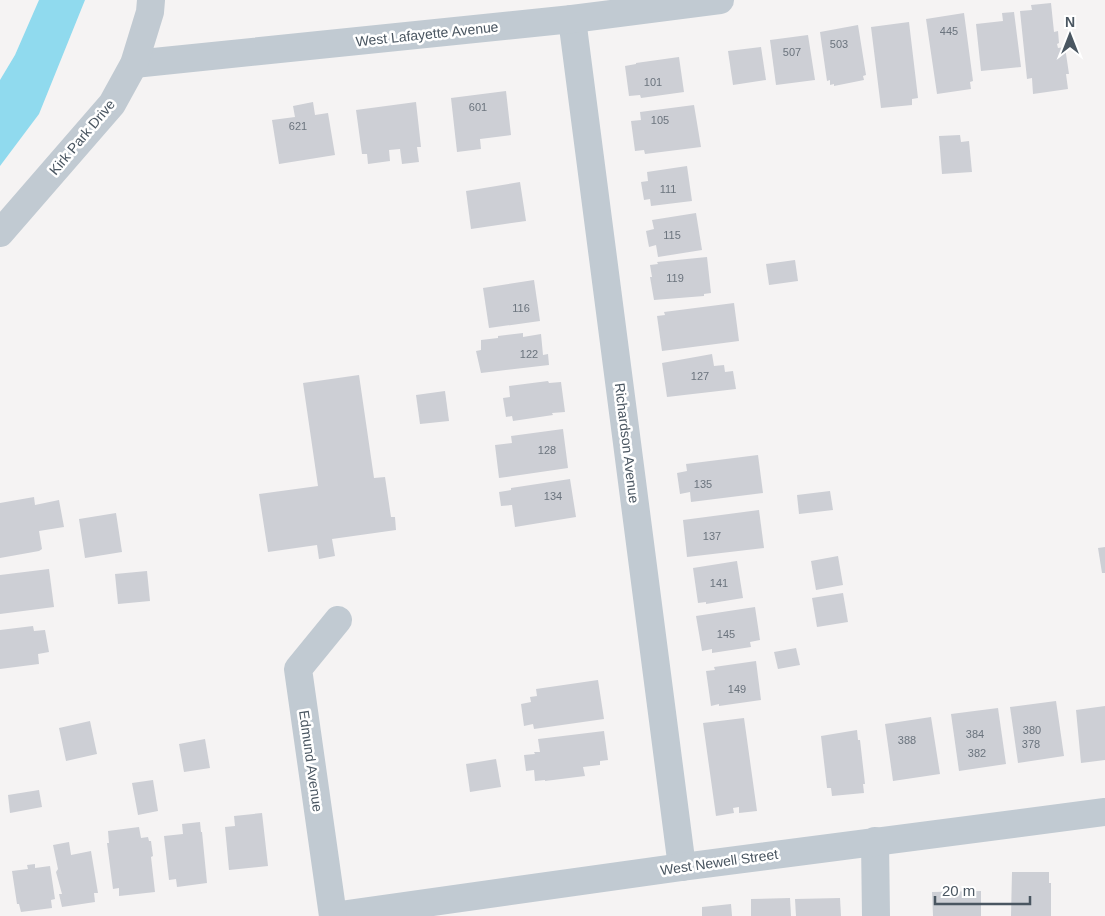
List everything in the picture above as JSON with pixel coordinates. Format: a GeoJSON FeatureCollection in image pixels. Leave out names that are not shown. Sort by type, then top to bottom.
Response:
{"type":"FeatureCollection","features":[{"type":"Feature","properties":{"kind":"street","name":"Kirk Park Drive"},"geometry":{"type":"LineString","coordinates":[[0,233],[112,104],[134,64],[150,12],[151,0]]}},
{"type":"Feature","properties":{"kind":"street","name":"West Lafayette Avenue"},"geometry":{"type":"LineString","coordinates":[[134,64],[572,19],[720,0]]}},
{"type":"Feature","properties":{"kind":"street","name":"Richardson Avenue"},"geometry":{"type":"LineString","coordinates":[[572,19],[682,867]]}},
{"type":"Feature","properties":{"kind":"street","name":"Edmund Avenue"},"geometry":{"type":"LineString","coordinates":[[333,916],[298,669],[338,620]]}},
{"type":"Feature","properties":{"kind":"street","name":"West Newell Street"},"geometry":{"type":"LineString","coordinates":[[333,916],[430,909],[682,867],[1105,812]]}},
{"type":"Feature","properties":{"kind":"street"},"geometry":{"type":"LineString","coordinates":[[875,842],[876,916]]}},
{"type":"Feature","properties":{"kind":"water"},"geometry":{"type":"Polygon","coordinates":[[[39,0],[85,0],[39,114],[0,166],[0,80],[15,55],[39,0]]]}},
{"type":"Feature","properties":{"kind":"building"},"geometry":{"type":"Polygon","coordinates":[[[1051,3],[1054,32],[1058,31],[1058,48],[1065,47],[1069,74],[1066,74],[1068,89],[1033,94],[1032,78],[1027,79],[1020,11],[1032,10],[1031,5],[1051,3]]]}},
{"type":"Feature","properties":{"kind":"building"},"geometry":{"type":"Polygon","coordinates":[[[1014,12],[1021,67],[981,71],[976,24],[1003,21],[1002,13],[1014,12]]]}},
{"type":"Feature","properties":{"kind":"building"},"geometry":{"type":"Polygon","coordinates":[[[964,13],[973,81],[970,82],[971,89],[937,94],[926,19],[964,13]]]}},
{"type":"Feature","properties":{"kind":"building"},"geometry":{"type":"Polygon","coordinates":[[[909,22],[918,98],[912,99],[912,105],[881,108],[871,27],[909,22]]]}},
{"type":"Feature","properties":{"kind":"building"},"geometry":{"type":"Polygon","coordinates":[[[858,25],[866,75],[863,76],[864,80],[834,86],[834,84],[830,85],[830,80],[827,81],[820,32],[858,25]]]}},
{"type":"Feature","properties":{"kind":"building"},"geometry":{"type":"Polygon","coordinates":[[[808,35],[815,80],[776,85],[770,40],[808,35]]]}},
{"type":"Feature","properties":{"kind":"building"},"geometry":{"type":"Polygon","coordinates":[[[761,47],[766,80],[733,85],[728,51],[761,47]]]}},
{"type":"Feature","properties":{"kind":"building"},"geometry":{"type":"Polygon","coordinates":[[[679,57],[684,92],[641,98],[640,95],[629,96],[625,66],[679,57]]]}},
{"type":"Feature","properties":{"kind":"building"},"geometry":{"type":"Polygon","coordinates":[[[506,91],[511,135],[480,139],[481,149],[457,152],[451,98],[506,91]]]}},
{"type":"Feature","properties":{"kind":"building"},"geometry":{"type":"Polygon","coordinates":[[[313,102],[315,115],[328,113],[335,155],[279,164],[272,120],[295,117],[293,106],[313,102]]]}},
{"type":"Feature","properties":{"kind":"building"},"geometry":{"type":"Polygon","coordinates":[[[416,102],[421,147],[417,147],[419,162],[402,164],[400,149],[389,150],[390,161],[368,164],[367,154],[362,154],[356,110],[416,102]]]}},
{"type":"Feature","properties":{"kind":"building"},"geometry":{"type":"Polygon","coordinates":[[[694,105],[701,147],[645,154],[644,150],[635,151],[631,121],[641,120],[640,112],[694,105]]]}},
{"type":"Feature","properties":{"kind":"building"},"geometry":{"type":"Polygon","coordinates":[[[960,135],[961,142],[969,141],[972,172],[942,174],[939,136],[960,135]]]}},
{"type":"Feature","properties":{"kind":"building"},"geometry":{"type":"Polygon","coordinates":[[[687,166],[692,201],[651,206],[650,199],[644,200],[641,182],[648,181],[647,172],[687,166]]]}},
{"type":"Feature","properties":{"kind":"building"},"geometry":{"type":"Polygon","coordinates":[[[520,182],[526,221],[471,229],[466,191],[520,182]]]}},
{"type":"Feature","properties":{"kind":"building"},"geometry":{"type":"Polygon","coordinates":[[[696,213],[702,250],[658,257],[656,245],[649,247],[646,231],[654,229],[652,220],[696,213]]]}},
{"type":"Feature","properties":{"kind":"building"},"geometry":{"type":"Polygon","coordinates":[[[707,257],[711,293],[704,294],[704,296],[654,300],[650,265],[658,264],[657,262],[707,257]]]}},
{"type":"Feature","properties":{"kind":"building"},"geometry":{"type":"Polygon","coordinates":[[[795,260],[798,281],[769,285],[766,264],[795,260]]]}},
{"type":"Feature","properties":{"kind":"building"},"geometry":{"type":"Polygon","coordinates":[[[534,280],[540,321],[489,328],[483,288],[534,280]]]}},
{"type":"Feature","properties":{"kind":"building"},"geometry":{"type":"Polygon","coordinates":[[[734,303],[739,341],[662,351],[657,316],[665,315],[664,312],[734,303]]]}},
{"type":"Feature","properties":{"kind":"building"},"geometry":{"type":"Polygon","coordinates":[[[523,333],[523,337],[541,334],[543,355],[548,354],[549,365],[481,373],[476,351],[481,350],[481,340],[523,333]]]}},
{"type":"Feature","properties":{"kind":"building"},"geometry":{"type":"Polygon","coordinates":[[[712,354],[714,366],[724,365],[725,372],[733,371],[736,389],[667,397],[662,363],[712,354]]]}},
{"type":"Feature","properties":{"kind":"building"},"geometry":{"type":"Polygon","coordinates":[[[359,375],[374,478],[385,477],[391,517],[395,517],[396,530],[332,539],[335,556],[319,559],[317,545],[268,552],[259,494],[318,486],[303,383],[359,375]]]}},
{"type":"Feature","properties":{"kind":"building"},"geometry":{"type":"Polygon","coordinates":[[[548,381],[549,383],[561,382],[565,412],[513,421],[512,416],[506,417],[503,398],[510,397],[509,386],[548,381]]]}},
{"type":"Feature","properties":{"kind":"building"},"geometry":{"type":"Polygon","coordinates":[[[445,391],[449,421],[420,424],[416,395],[445,391]]]}},
{"type":"Feature","properties":{"kind":"building"},"geometry":{"type":"Polygon","coordinates":[[[563,429],[568,468],[499,478],[495,445],[512,443],[511,436],[563,429]]]}},
{"type":"Feature","properties":{"kind":"building"},"geometry":{"type":"Polygon","coordinates":[[[758,455],[763,493],[691,502],[690,492],[680,494],[677,473],[687,471],[686,464],[758,455]]]}},
{"type":"Feature","properties":{"kind":"building"},"geometry":{"type":"Polygon","coordinates":[[[570,479],[576,517],[515,527],[512,505],[501,506],[499,492],[511,490],[511,488],[570,479]]]}},
{"type":"Feature","properties":{"kind":"building"},"geometry":{"type":"Polygon","coordinates":[[[830,491],[833,510],[799,514],[797,495],[830,491]]]}},
{"type":"Feature","properties":{"kind":"building"},"geometry":{"type":"Polygon","coordinates":[[[34,497],[35,505],[59,500],[64,527],[39,531],[42,549],[39,551],[0,558],[0,503],[34,497]]]}},
{"type":"Feature","properties":{"kind":"building"},"geometry":{"type":"Polygon","coordinates":[[[759,510],[764,548],[687,557],[683,520],[759,510]]]}},
{"type":"Feature","properties":{"kind":"building"},"geometry":{"type":"Polygon","coordinates":[[[116,513],[122,552],[85,558],[79,519],[116,513]]]}},
{"type":"Feature","properties":{"kind":"building"},"geometry":{"type":"Polygon","coordinates":[[[1105,547],[1105,573],[1102,573],[1098,548],[1105,547]]]}},
{"type":"Feature","properties":{"kind":"building"},"geometry":{"type":"Polygon","coordinates":[[[838,556],[843,585],[816,590],[811,561],[838,556]]]}},
{"type":"Feature","properties":{"kind":"building"},"geometry":{"type":"Polygon","coordinates":[[[737,561],[743,598],[706,604],[706,602],[698,603],[693,568],[737,561]]]}},
{"type":"Feature","properties":{"kind":"building"},"geometry":{"type":"Polygon","coordinates":[[[49,569],[54,607],[0,614],[0,575],[49,569]]]}},
{"type":"Feature","properties":{"kind":"building"},"geometry":{"type":"Polygon","coordinates":[[[147,571],[150,601],[118,604],[115,574],[147,571]]]}},
{"type":"Feature","properties":{"kind":"building"},"geometry":{"type":"Polygon","coordinates":[[[843,593],[848,622],[817,627],[812,598],[843,593]]]}},
{"type":"Feature","properties":{"kind":"building"},"geometry":{"type":"Polygon","coordinates":[[[755,607],[760,640],[750,642],[751,647],[712,653],[712,649],[702,651],[696,616],[755,607]]]}},
{"type":"Feature","properties":{"kind":"building"},"geometry":{"type":"Polygon","coordinates":[[[33,626],[34,631],[45,630],[49,652],[38,654],[39,664],[0,669],[0,630],[33,626]]]}},
{"type":"Feature","properties":{"kind":"building"},"geometry":{"type":"Polygon","coordinates":[[[796,648],[800,665],[778,669],[774,652],[796,648]]]}},
{"type":"Feature","properties":{"kind":"building"},"geometry":{"type":"Polygon","coordinates":[[[756,661],[761,700],[711,706],[706,671],[715,670],[714,667],[756,661]]]}},
{"type":"Feature","properties":{"kind":"building"},"geometry":{"type":"Polygon","coordinates":[[[598,680],[604,719],[534,729],[533,724],[524,726],[521,704],[531,702],[530,697],[537,696],[536,689],[598,680]]]}},
{"type":"Feature","properties":{"kind":"building"},"geometry":{"type":"Polygon","coordinates":[[[1056,701],[1064,756],[1018,763],[1010,707],[1056,701]]]}},
{"type":"Feature","properties":{"kind":"building"},"geometry":{"type":"Polygon","coordinates":[[[1105,706],[1105,760],[1081,763],[1076,710],[1105,706]]]}},
{"type":"Feature","properties":{"kind":"building"},"geometry":{"type":"Polygon","coordinates":[[[998,708],[1006,764],[959,771],[951,714],[998,708]]]}},
{"type":"Feature","properties":{"kind":"building"},"geometry":{"type":"Polygon","coordinates":[[[931,717],[940,774],[893,781],[885,724],[931,717]]]}},
{"type":"Feature","properties":{"kind":"building"},"geometry":{"type":"Polygon","coordinates":[[[744,718],[757,811],[739,813],[739,807],[733,808],[734,813],[716,816],[703,723],[744,718]]]}},
{"type":"Feature","properties":{"kind":"building"},"geometry":{"type":"Polygon","coordinates":[[[90,721],[97,754],[66,761],[59,728],[90,721]]]}},
{"type":"Feature","properties":{"kind":"building"},"geometry":{"type":"Polygon","coordinates":[[[857,730],[858,740],[860,740],[865,784],[863,784],[864,793],[832,796],[831,788],[827,788],[821,736],[857,730]]]}},
{"type":"Feature","properties":{"kind":"building"},"geometry":{"type":"Polygon","coordinates":[[[604,731],[608,760],[600,761],[600,765],[583,767],[585,776],[535,781],[534,770],[526,771],[524,755],[540,752],[538,739],[604,731]]]}},
{"type":"Feature","properties":{"kind":"building"},"geometry":{"type":"Polygon","coordinates":[[[205,739],[210,768],[184,772],[179,744],[205,739]]]}},
{"type":"Feature","properties":{"kind":"building"},"geometry":{"type":"Polygon","coordinates":[[[496,759],[501,787],[470,792],[466,764],[496,759]]]}},
{"type":"Feature","properties":{"kind":"building"},"geometry":{"type":"Polygon","coordinates":[[[153,780],[158,811],[138,815],[132,783],[153,780]]]}},
{"type":"Feature","properties":{"kind":"building"},"geometry":{"type":"Polygon","coordinates":[[[39,790],[42,807],[10,813],[8,795],[39,790]]]}},
{"type":"Feature","properties":{"kind":"building"},"geometry":{"type":"Polygon","coordinates":[[[262,813],[268,866],[229,870],[225,827],[235,826],[234,816],[262,813]]]}},
{"type":"Feature","properties":{"kind":"building"},"geometry":{"type":"Polygon","coordinates":[[[200,822],[207,883],[177,887],[176,879],[169,880],[164,836],[183,834],[182,824],[200,822]]]}},
{"type":"Feature","properties":{"kind":"building"},"geometry":{"type":"Polygon","coordinates":[[[139,827],[141,838],[148,837],[149,841],[151,841],[155,892],[119,896],[119,888],[113,889],[107,843],[109,843],[108,831],[139,827]]]}},
{"type":"Feature","properties":{"kind":"building"},"geometry":{"type":"Polygon","coordinates":[[[69,842],[71,855],[91,851],[98,893],[94,893],[95,902],[62,907],[59,894],[62,894],[56,872],[58,869],[53,845],[69,842]]]}},
{"type":"Feature","properties":{"kind":"building"},"geometry":{"type":"Polygon","coordinates":[[[35,864],[35,868],[50,866],[55,899],[51,900],[52,908],[21,912],[19,904],[17,904],[12,871],[28,869],[27,865],[35,864]]]}},
{"type":"Feature","properties":{"kind":"building"},"geometry":{"type":"Polygon","coordinates":[[[1012,872],[1049,872],[1051,916],[1011,916],[1012,872]]]}},
{"type":"Feature","properties":{"kind":"building"},"geometry":{"type":"Polygon","coordinates":[[[981,891],[981,916],[933,916],[932,892],[981,891]]]}},
{"type":"Feature","properties":{"kind":"building"},"geometry":{"type":"Polygon","coordinates":[[[790,898],[791,916],[751,916],[751,899],[790,898]]]}},
{"type":"Feature","properties":{"kind":"building"},"geometry":{"type":"Polygon","coordinates":[[[840,898],[841,916],[796,916],[795,899],[840,898]]]}},
{"type":"Feature","properties":{"kind":"building"},"geometry":{"type":"Polygon","coordinates":[[[731,904],[732,916],[702,916],[702,907],[731,904]]]}}]}
